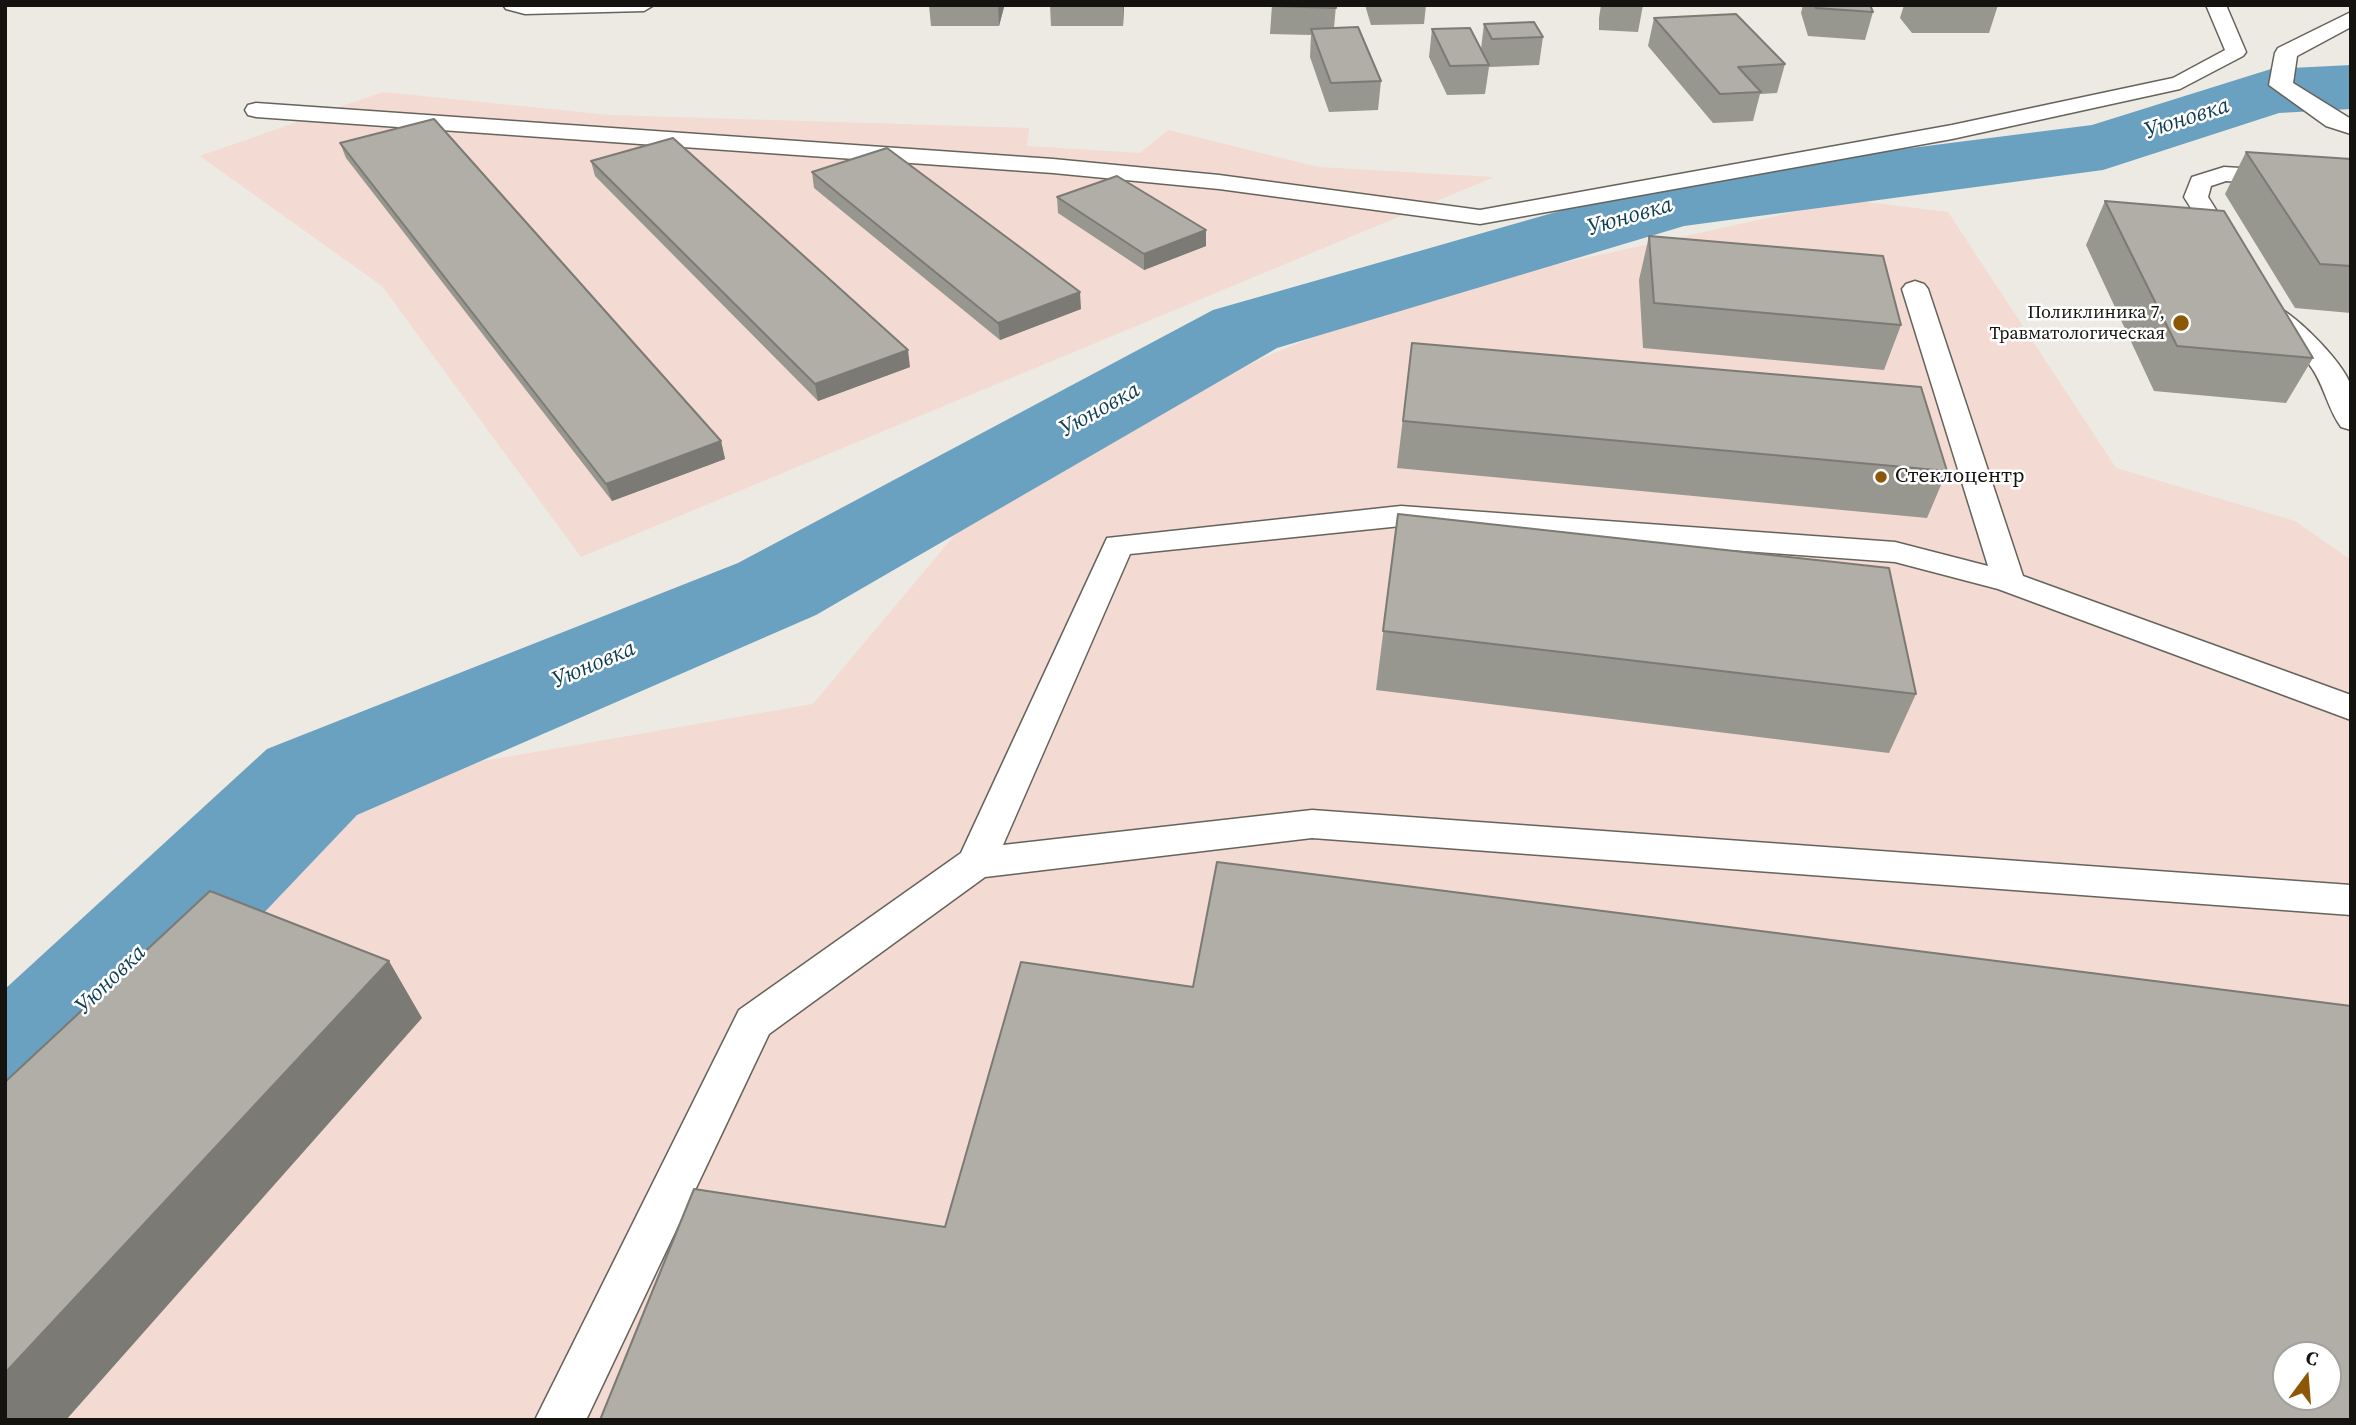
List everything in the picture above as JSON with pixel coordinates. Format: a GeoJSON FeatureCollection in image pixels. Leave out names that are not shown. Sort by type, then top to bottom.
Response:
{"type":"FeatureCollection","features":[{"type":"Feature","properties":{"kind":"main road"},"geometry":{"type":"LineString","coordinates":[[2343,124],[2281,85],[2286,53],[2351,18]]}},
{"type":"Feature","properties":{"kind":"lane"},"geometry":{"type":"LineString","coordinates":[[513,5],[525,8],[644,5]]}},
{"type":"Feature","properties":{"kind":"lane"},"geometry":{"type":"LineString","coordinates":[[256,110],[1054,166],[1219,182],[1480,218],[1952,132],[2180,83],[2236,52],[2216,5]]}},
{"type":"Feature","properties":{"kind":"lane"},"geometry":{"type":"LineString","coordinates":[[2238,265],[2196,197],[2200,182],[2224,174],[2305,179],[2351,196]]}},
{"type":"Feature","properties":{"kind":"lane"},"geometry":{"type":"LineString","coordinates":[[2252,287],[2266,309],[2306,343],[2327,367],[2343,397],[2351,421]]}},
{"type":"Feature","properties":{"kind":"lane"},"geometry":{"type":"LineString","coordinates":[[1915,289],[2009,582]]}},
{"type":"Feature","properties":{"kind":"lane"},"geometry":{"type":"LineString","coordinates":[[976,863],[1118,545],[1401,516],[1895,552],[2009,582],[2351,708]]}},
{"type":"Feature","properties":{"kind":"lane"},"geometry":{"type":"LineString","coordinates":[[560,1420],[754,1022],[976,863],[1312,824],[2351,900]]}},
{"type":"Feature","properties":{"kind":"shaded area"},"geometry":{"type":"Polygon","coordinates":[[[383,92],[609,115],[1029,128],[1027,146],[1140,153],[1168,130],[1318,167],[1494,177],[581,557],[382,286],[200,156],[383,92]]]}},
{"type":"Feature","properties":{"kind":"shaded area"},"geometry":{"type":"Polygon","coordinates":[[[1849,200],[1948,212],[2116,468],[2295,521],[2351,560],[2351,1420],[5,1420],[5,1128],[350,784],[813,704],[984,500],[1267,356],[1422,294],[1849,200]]]}},
{"type":"Feature","properties":{"kind":"building"},"geometry":{"type":"Polygon","coordinates":[[[1336,5],[1336,8],[1272,6],[1336,5]]]}},
{"type":"Feature","properties":{"kind":"building"},"geometry":{"type":"Polygon","coordinates":[[[1815,5],[1870,5],[1873,12],[1816,8],[1815,5]]]}},
{"type":"Feature","properties":{"kind":"building"},"geometry":{"type":"Polygon","coordinates":[[[1736,14],[1785,64],[1738,67],[1761,92],[1720,94],[1654,18],[1736,14]]]}},
{"type":"Feature","properties":{"kind":"building"},"geometry":{"type":"Polygon","coordinates":[[[1534,22],[1543,37],[1492,39],[1484,24],[1534,22]]]}},
{"type":"Feature","properties":{"kind":"building"},"geometry":{"type":"Polygon","coordinates":[[[1358,27],[1381,81],[1331,83],[1311,29],[1358,27]]]}},
{"type":"Feature","properties":{"kind":"building"},"geometry":{"type":"Polygon","coordinates":[[[1470,28],[1489,65],[1450,66],[1432,29],[1470,28]]]}},
{"type":"Feature","properties":{"kind":"building"},"geometry":{"type":"Polygon","coordinates":[[[434,119],[721,441],[606,484],[340,143],[434,119]]]}},
{"type":"Feature","properties":{"kind":"building"},"geometry":{"type":"Polygon","coordinates":[[[673,138],[908,350],[815,384],[591,161],[673,138]]]}},
{"type":"Feature","properties":{"kind":"building"},"geometry":{"type":"Polygon","coordinates":[[[887,148],[1080,292],[998,323],[812,172],[887,148]]]}},
{"type":"Feature","properties":{"kind":"building"},"geometry":{"type":"Polygon","coordinates":[[[2246,152],[2351,159],[2351,266],[2320,264],[2246,152]]]}},
{"type":"Feature","properties":{"kind":"building"},"geometry":{"type":"Polygon","coordinates":[[[1117,176],[1206,230],[1144,254],[1057,197],[1117,176]]]}},
{"type":"Feature","properties":{"kind":"building"},"geometry":{"type":"Polygon","coordinates":[[[2105,201],[2224,211],[2313,358],[2177,346],[2105,201]]]}},
{"type":"Feature","properties":{"kind":"building"},"geometry":{"type":"Polygon","coordinates":[[[1649,236],[1883,256],[1901,325],[1654,303],[1649,236]]]}},
{"type":"Feature","properties":{"kind":"building"},"geometry":{"type":"Polygon","coordinates":[[[1412,343],[1921,387],[1947,471],[1403,421],[1412,343]]]}},
{"type":"Feature","properties":{"kind":"building"},"geometry":{"type":"Polygon","coordinates":[[[1398,514],[1889,568],[1916,694],[1383,631],[1398,514]]]}},
{"type":"Feature","properties":{"kind":"building"},"geometry":{"type":"Polygon","coordinates":[[[1217,862],[2351,1006],[2351,1420],[600,1420],[694,1189],[945,1227],[1021,962],[1193,987],[1217,862]]]}},
{"type":"Feature","properties":{"kind":"building"},"geometry":{"type":"Polygon","coordinates":[[[210,891],[389,961],[5,1373],[5,1082],[210,891]]]}},
{"type":"Feature","properties":{"kind":"waterway","name":"Уюновка"},"geometry":{"type":"LineString","coordinates":[[5,1083],[312,782],[777,589],[1245,329],[1675,203],[2103,147],[2271,91],[2351,87]]}},
{"type":"Feature","properties":{"kind":"place","name":"Поликлиника 7, Травматологическая"},"geometry":{"type":"Point","coordinates":[2181,323]}},
{"type":"Feature","properties":{"kind":"place","name":"Стеклоцентр"},"geometry":{"type":"Point","coordinates":[1881,477]}}]}
